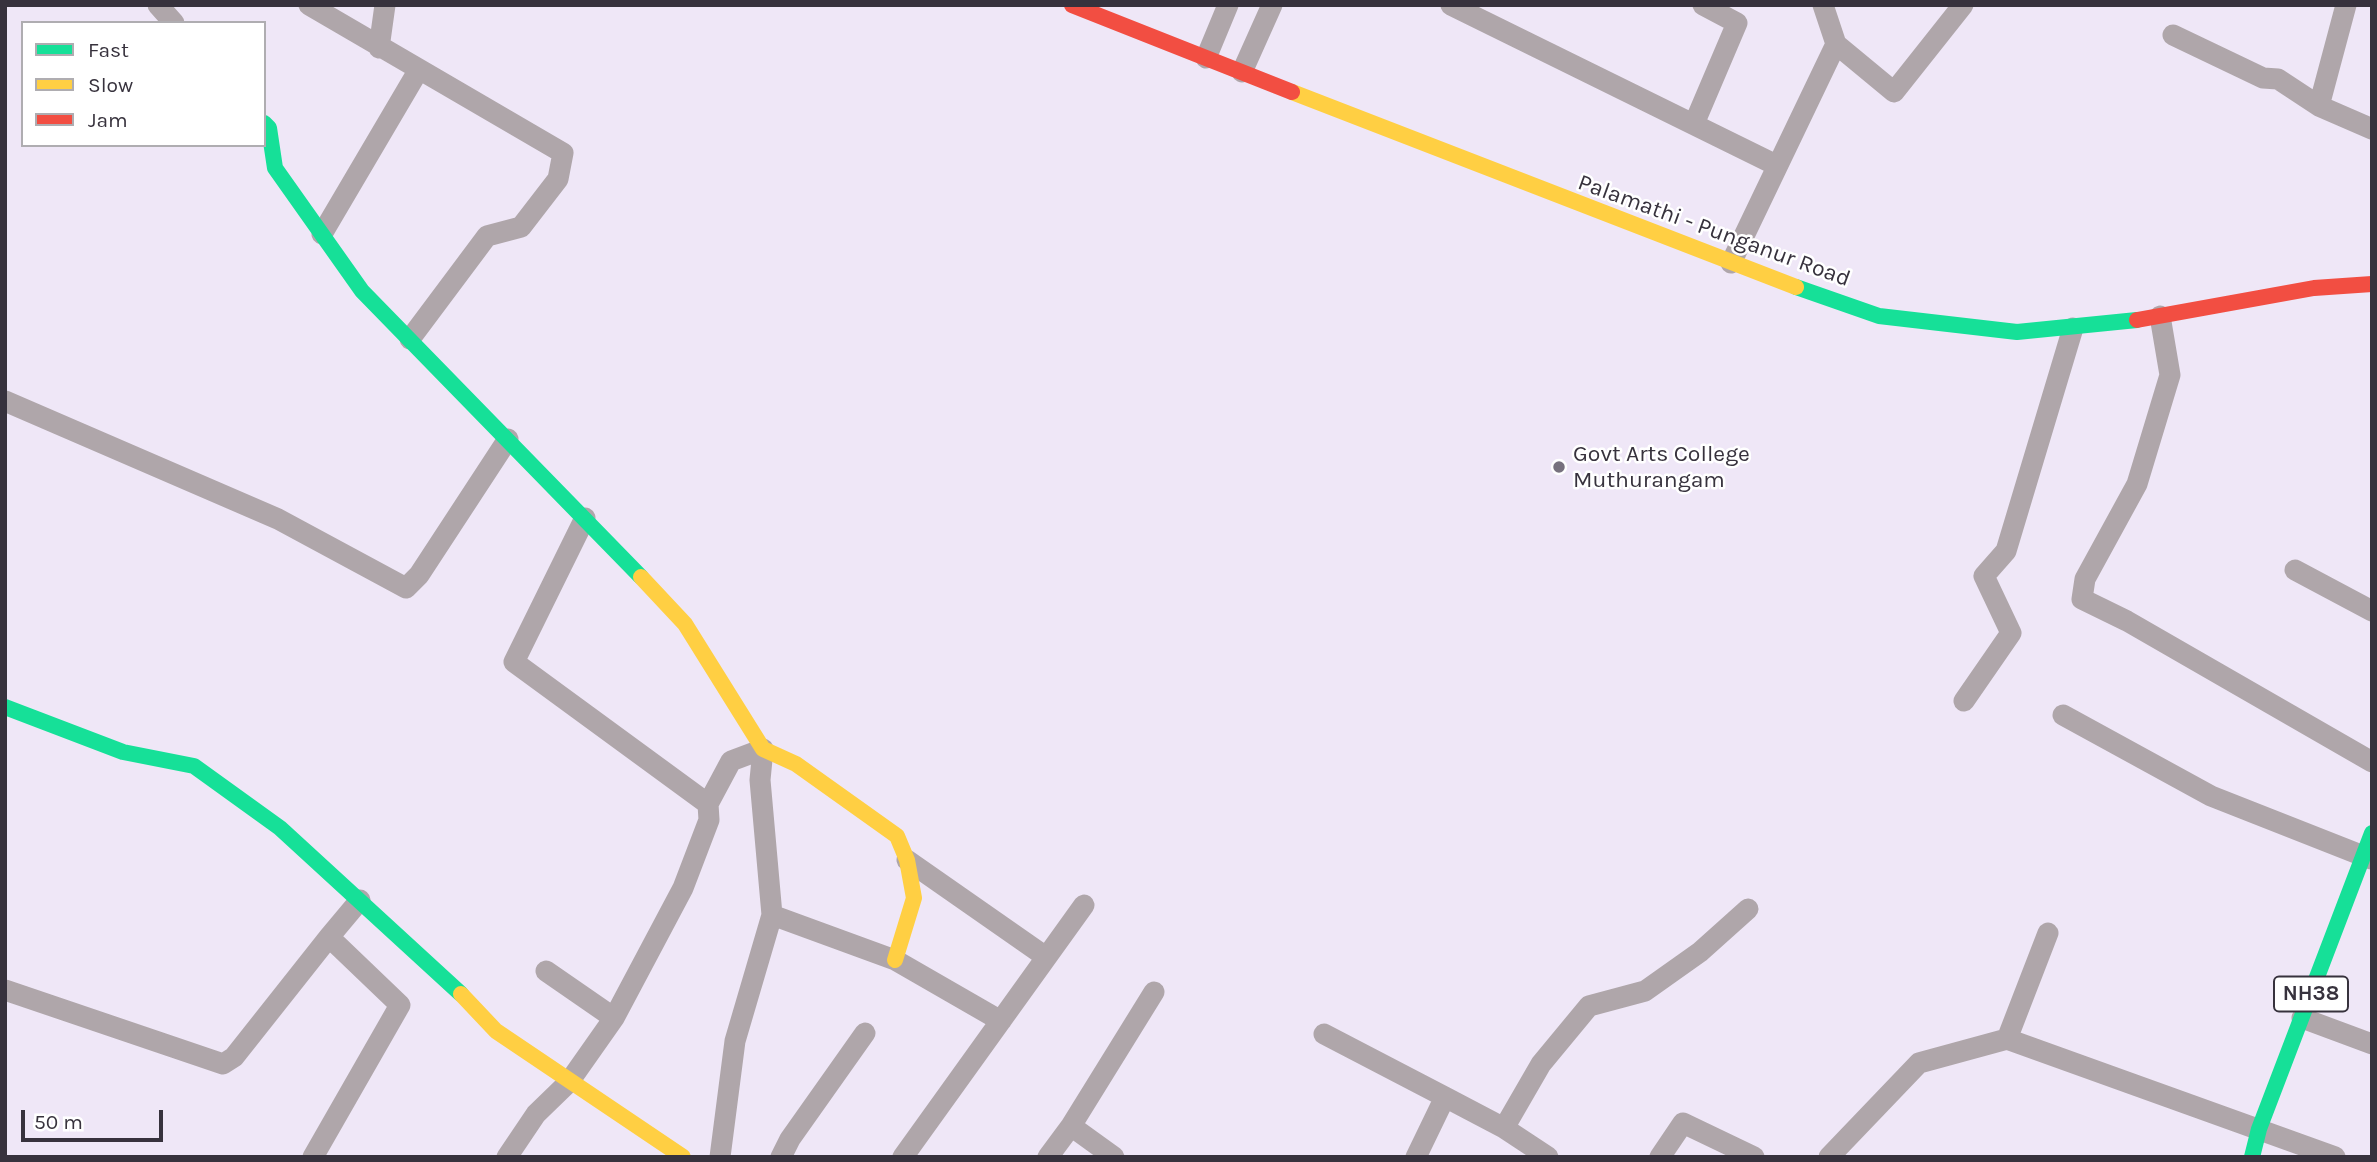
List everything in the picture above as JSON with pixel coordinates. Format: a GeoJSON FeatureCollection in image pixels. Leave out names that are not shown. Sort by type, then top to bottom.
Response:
{"type":"FeatureCollection","features":[{"type":"Feature","properties":{"kind":"main road","name":"Palamathi - Punganur Road"},"geometry":{"type":"LineString","coordinates":[[1072,5],[1731,263],[1879,316],[2017,332],[2073,328],[2160,316],[2314,288],[2372,284]]}},
{"type":"Feature","properties":{"kind":"main road"},"geometry":{"type":"LineString","coordinates":[[266,125],[269,128],[275,168],[362,291],[685,624],[763,749],[796,764],[867,812],[897,836],[907,860],[914,898],[895,960]]}},
{"type":"Feature","properties":{"kind":"main road"},"geometry":{"type":"LineString","coordinates":[[5,707],[122,752],[194,766],[280,828],[450,983],[496,1031],[682,1157]]}},
{"type":"Feature","properties":{"kind":"main road","name":"NH38"},"geometry":{"type":"LineString","coordinates":[[2252,1157],[2259,1129],[2368,857],[2372,832]]}},
{"type":"Feature","properties":{"kind":"street"},"geometry":{"type":"LineString","coordinates":[[158,5],[172,21]]}},
{"type":"Feature","properties":{"kind":"street"},"geometry":{"type":"LineString","coordinates":[[309,5],[418,71],[563,152],[558,179],[521,227],[487,236],[410,339]]}},
{"type":"Feature","properties":{"kind":"street"},"geometry":{"type":"LineString","coordinates":[[379,47],[385,5]]}},
{"type":"Feature","properties":{"kind":"street"},"geometry":{"type":"LineString","coordinates":[[1206,58],[1228,5]]}},
{"type":"Feature","properties":{"kind":"street"},"geometry":{"type":"LineString","coordinates":[[1242,72],[1272,5]]}},
{"type":"Feature","properties":{"kind":"street"},"geometry":{"type":"LineString","coordinates":[[1451,5],[1776,165]]}},
{"type":"Feature","properties":{"kind":"street"},"geometry":{"type":"LineString","coordinates":[[1694,124],[1737,23],[1703,5]]}},
{"type":"Feature","properties":{"kind":"street"},"geometry":{"type":"LineString","coordinates":[[1823,5],[1836,44],[1894,92],[1963,5]]}},
{"type":"Feature","properties":{"kind":"street"},"geometry":{"type":"LineString","coordinates":[[2319,106],[2346,5]]}},
{"type":"Feature","properties":{"kind":"street"},"geometry":{"type":"LineString","coordinates":[[2173,35],[2263,78],[2278,79],[2319,106],[2372,129]]}},
{"type":"Feature","properties":{"kind":"street"},"geometry":{"type":"LineString","coordinates":[[1731,263],[1836,44]]}},
{"type":"Feature","properties":{"kind":"street"},"geometry":{"type":"LineString","coordinates":[[322,234],[418,71]]}},
{"type":"Feature","properties":{"kind":"street"},"geometry":{"type":"LineString","coordinates":[[2160,316],[2170,375],[2137,484],[2085,579],[2082,599],[2127,621],[2372,761]]}},
{"type":"Feature","properties":{"kind":"street"},"geometry":{"type":"LineString","coordinates":[[1964,701],[2011,633],[1984,576],[2006,551],[2073,328]]}},
{"type":"Feature","properties":{"kind":"street"},"geometry":{"type":"LineString","coordinates":[[5,401],[278,519],[406,588],[419,575],[508,439]]}},
{"type":"Feature","properties":{"kind":"street"},"geometry":{"type":"LineString","coordinates":[[585,518],[514,662],[708,804]]}},
{"type":"Feature","properties":{"kind":"street"},"geometry":{"type":"LineString","coordinates":[[2295,570],[2372,611]]}},
{"type":"Feature","properties":{"kind":"street"},"geometry":{"type":"LineString","coordinates":[[2063,715],[2211,796],[2368,857]]}},
{"type":"Feature","properties":{"kind":"street"},"geometry":{"type":"LineString","coordinates":[[507,1157],[536,1114],[569,1082],[614,1018],[683,888],[709,820],[708,804],[731,761],[763,749],[760,779],[772,915],[735,1041],[720,1157]]}},
{"type":"Feature","properties":{"kind":"street"},"geometry":{"type":"LineString","coordinates":[[907,860],[1046,957]]}},
{"type":"Feature","properties":{"kind":"street"},"geometry":{"type":"LineString","coordinates":[[5,990],[223,1064],[234,1057],[360,901]]}},
{"type":"Feature","properties":{"kind":"street"},"geometry":{"type":"LineString","coordinates":[[903,1157],[1084,905]]}},
{"type":"Feature","properties":{"kind":"street"},"geometry":{"type":"LineString","coordinates":[[1504,1128],[1541,1063],[1589,1006],[1645,991],[1700,952],[1748,909]]}},
{"type":"Feature","properties":{"kind":"street"},"geometry":{"type":"LineString","coordinates":[[772,915],[895,960],[1001,1021]]}},
{"type":"Feature","properties":{"kind":"street"},"geometry":{"type":"LineString","coordinates":[[2007,1039],[2048,933]]}},
{"type":"Feature","properties":{"kind":"street"},"geometry":{"type":"LineString","coordinates":[[315,1156],[400,1005],[329,937]]}},
{"type":"Feature","properties":{"kind":"street"},"geometry":{"type":"LineString","coordinates":[[546,971],[614,1018]]}},
{"type":"Feature","properties":{"kind":"street"},"geometry":{"type":"LineString","coordinates":[[1048,1157],[1071,1126],[1154,992]]}},
{"type":"Feature","properties":{"kind":"street"},"geometry":{"type":"LineString","coordinates":[[2302,1018],[2372,1044]]}},
{"type":"Feature","properties":{"kind":"street"},"geometry":{"type":"LineString","coordinates":[[781,1157],[790,1139],[865,1033]]}},
{"type":"Feature","properties":{"kind":"street"},"geometry":{"type":"LineString","coordinates":[[1324,1034],[1504,1128],[1548,1157]]}},
{"type":"Feature","properties":{"kind":"street"},"geometry":{"type":"LineString","coordinates":[[1829,1157],[1919,1063],[2007,1039],[2335,1157]]}},
{"type":"Feature","properties":{"kind":"street"},"geometry":{"type":"LineString","coordinates":[[1416,1157],[1445,1097]]}},
{"type":"Feature","properties":{"kind":"street"},"geometry":{"type":"LineString","coordinates":[[1660,1157],[1683,1123],[1754,1157]]}},
{"type":"Feature","properties":{"kind":"street"},"geometry":{"type":"LineString","coordinates":[[1071,1126],[1114,1157]]}},
{"type":"Feature","properties":{"kind":"traffic: fast"},"geometry":{"type":"LineString","coordinates":[[266,125],[269,128],[275,168],[362,291],[641,577]]}},
{"type":"Feature","properties":{"kind":"traffic: fast"},"geometry":{"type":"LineString","coordinates":[[1796,287],[1879,316],[2017,332],[2137,320]]}},
{"type":"Feature","properties":{"kind":"traffic: fast"},"geometry":{"type":"LineString","coordinates":[[5,707],[123,752],[194,766],[280,828],[461,994]]}},
{"type":"Feature","properties":{"kind":"traffic: fast"},"geometry":{"type":"LineString","coordinates":[[2252,1157],[2259,1129],[2372,833]]}},
{"type":"Feature","properties":{"kind":"traffic: slow"},"geometry":{"type":"LineString","coordinates":[[1292,92],[1796,287]]}},
{"type":"Feature","properties":{"kind":"traffic: slow"},"geometry":{"type":"LineString","coordinates":[[641,577],[685,624],[763,749],[796,764],[897,836],[907,860],[914,898],[895,960]]}},
{"type":"Feature","properties":{"kind":"traffic: slow"},"geometry":{"type":"LineString","coordinates":[[461,994],[496,1031],[683,1157]]}},
{"type":"Feature","properties":{"kind":"traffic: jam"},"geometry":{"type":"LineString","coordinates":[[1072,5],[1292,92]]}},
{"type":"Feature","properties":{"kind":"traffic: jam"},"geometry":{"type":"LineString","coordinates":[[2137,320],[2314,288],[2372,284]]}},
{"type":"Feature","properties":{"kind":"place","name":"Govt Arts College Muthurangam"},"geometry":{"type":"Point","coordinates":[1559,467]}}]}
